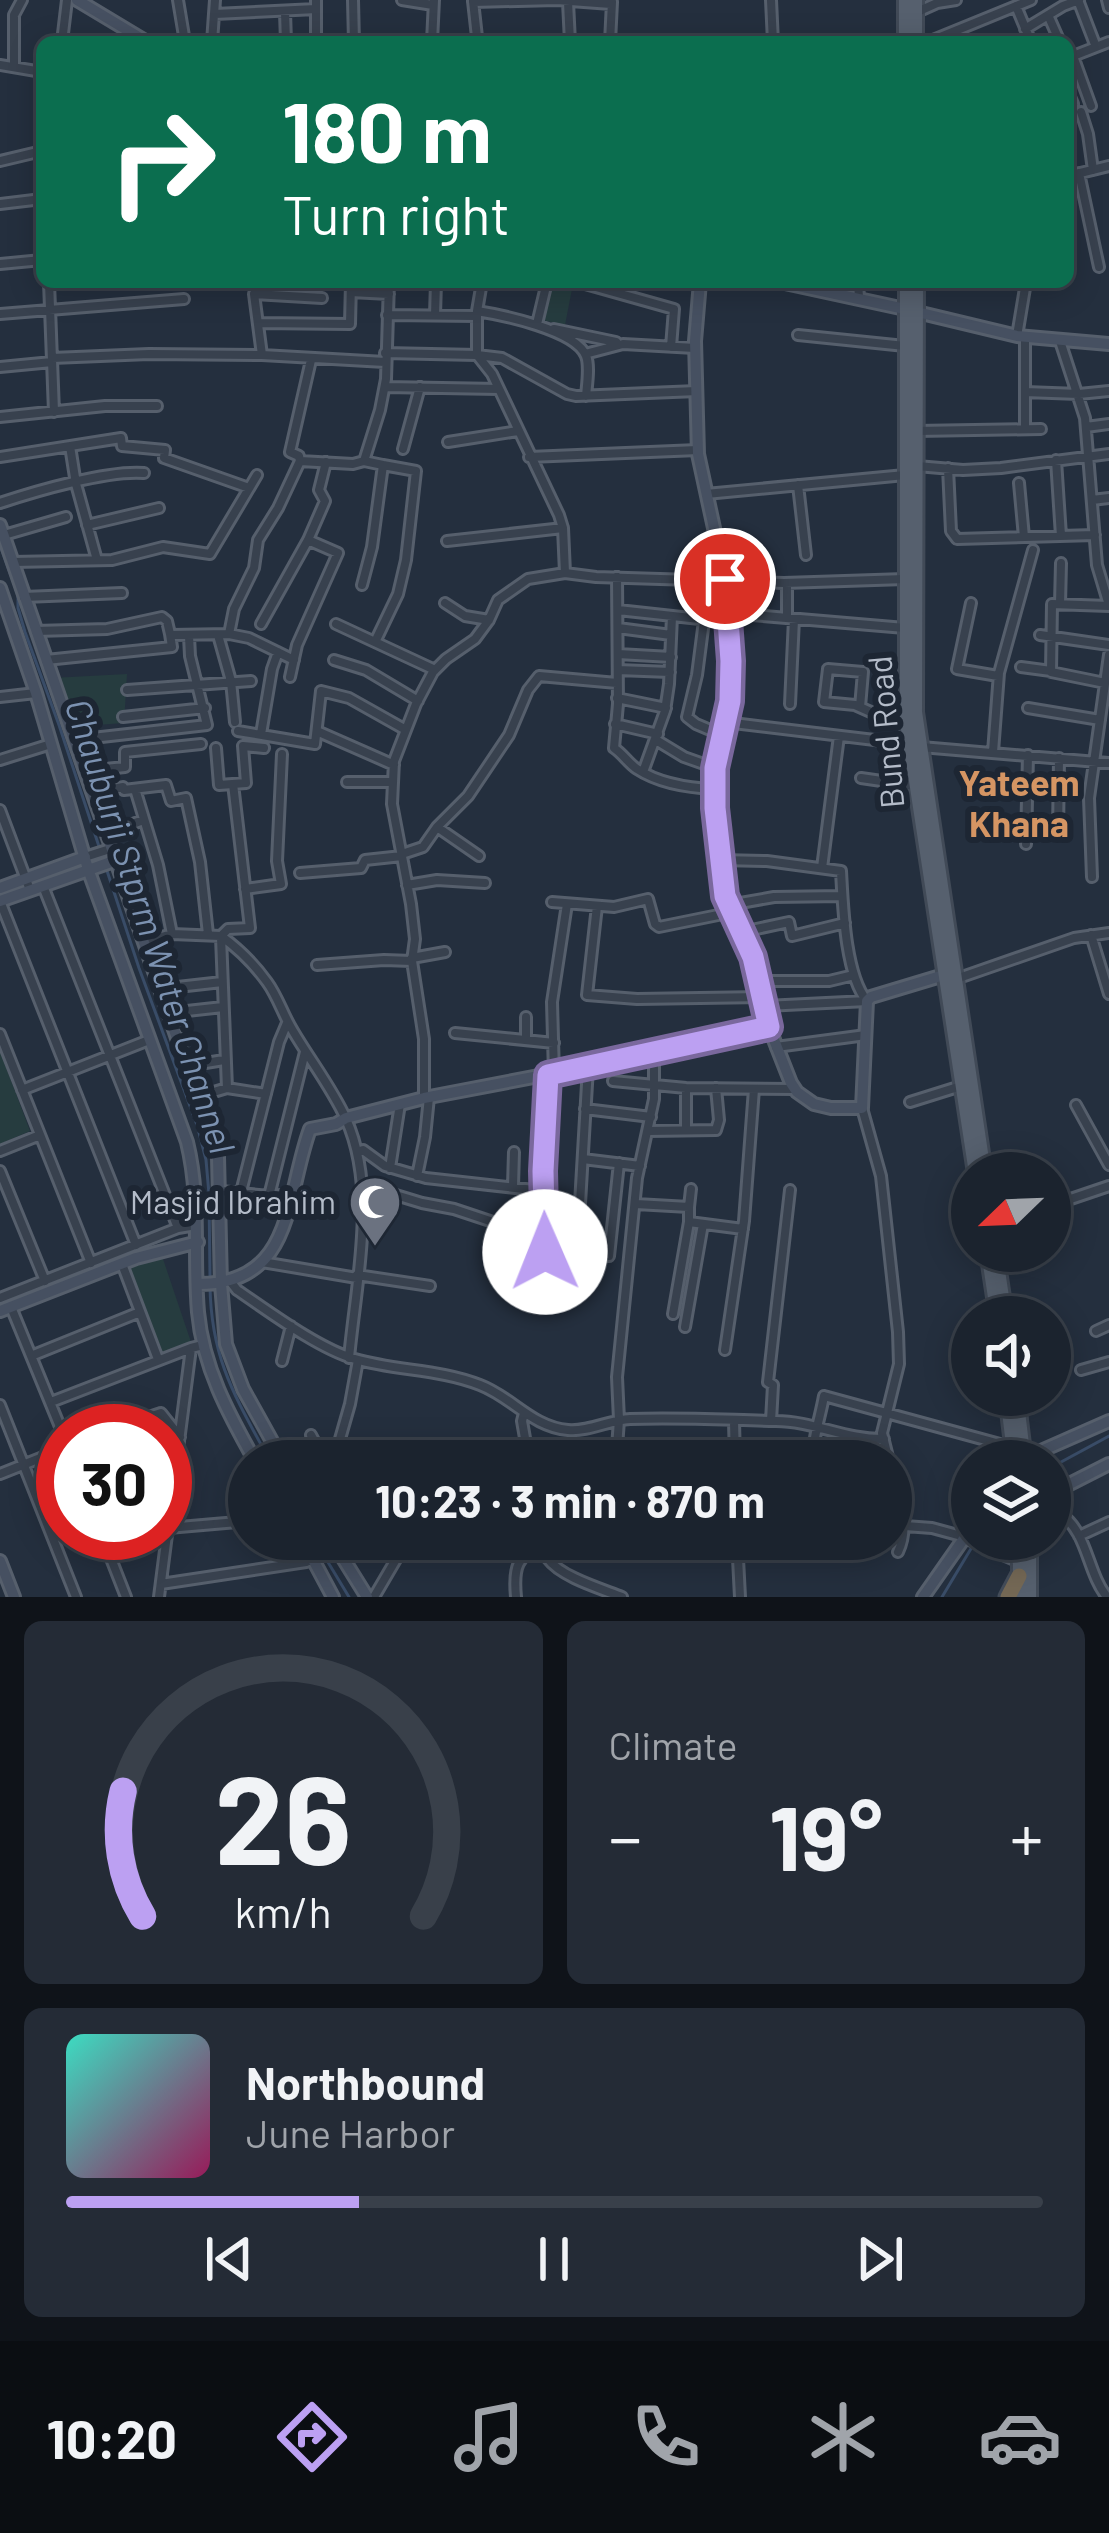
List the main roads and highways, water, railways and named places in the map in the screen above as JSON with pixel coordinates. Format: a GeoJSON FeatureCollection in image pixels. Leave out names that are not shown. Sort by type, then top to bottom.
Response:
{"type":"FeatureCollection","features":[{"type":"Feature","properties":{"kind":"highway"},"geometry":{"type":"LineString","coordinates":[[1007,1597],[1021,1566]]}},
{"type":"Feature","properties":{"kind":"main road"},"geometry":{"type":"LineString","coordinates":[[905,0],[905,36]]}},
{"type":"Feature","properties":{"kind":"main road","name":"Bund Road"},"geometry":{"type":"LineString","coordinates":[[907,288],[912,430],[905,579],[906,713],[950,977],[971,1152]]}},
{"type":"Feature","properties":{"kind":"main road","name":"Bund Road"},"geometry":{"type":"LineString","coordinates":[[912,430],[905,346],[916,288]]}},
{"type":"Feature","properties":{"kind":"main road","name":"Bund Road"},"geometry":{"type":"LineString","coordinates":[[911,471],[916,786],[981,1152]]}},
{"type":"Feature","properties":{"kind":"main road"},"geometry":{"type":"LineString","coordinates":[[1019,1597],[1021,1560]]}},
{"type":"Feature","properties":{"kind":"main road"},"geometry":{"type":"LineString","coordinates":[[1024,1560],[1021,1566],[1033,1597]]}},
{"type":"Feature","properties":{"kind":"waterway","name":"Chauburji Stprm Water Channel"},"geometry":{"type":"LineString","coordinates":[[0,545],[139,968],[197,1125],[209,1194],[210,1277]]}},
{"type":"Feature","properties":{"kind":"waterway","name":"Chauburji Stprm Water Channel"},"geometry":{"type":"LineString","coordinates":[[210,1286],[220,1357],[259,1440]]}},
{"type":"Feature","properties":{"kind":"waterway"},"geometry":{"type":"LineString","coordinates":[[1071,1457],[1109,1436]]}},
{"type":"Feature","properties":{"kind":"waterway","name":"Chauburji Stprm Water Channel"},"geometry":{"type":"LineString","coordinates":[[327,1560],[349,1597]]}},
{"type":"Feature","properties":{"kind":"waterway","name":"Chauburji Stprm Water Channel"},"geometry":{"type":"LineString","coordinates":[[942,1597],[964,1560]]}},
{"type":"Feature","properties":{"kind":"place","name":"Masjid Ibrahim"},"geometry":{"type":"Point","coordinates":[375,1248]}},
{"type":"Feature","properties":{"kind":"district","name":"Yateem Khana"},"geometry":{"type":"Point","coordinates":[1019,804]}}]}
